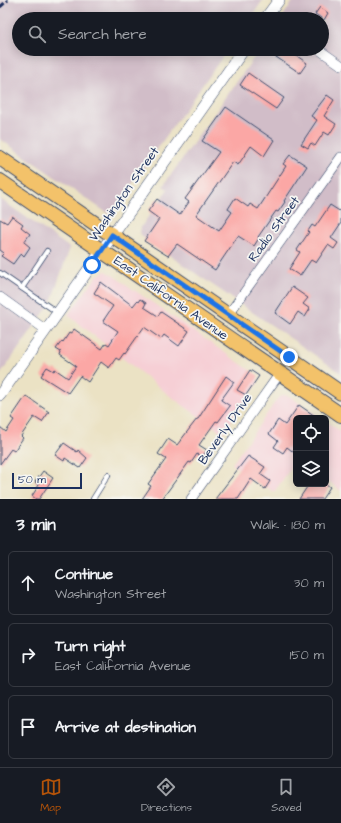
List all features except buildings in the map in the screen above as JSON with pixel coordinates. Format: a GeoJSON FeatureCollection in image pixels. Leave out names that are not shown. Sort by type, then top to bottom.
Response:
{"type":"FeatureCollection","features":[{"type":"Feature","properties":{"kind":"main road","name":"East California Avenue"},"geometry":{"type":"LineString","coordinates":[[0,158],[341,393]]}},
{"type":"Feature","properties":{"kind":"main road","name":"East California Avenue"},"geometry":{"type":"LineString","coordinates":[[0,182],[102,250],[341,415]]}},
{"type":"Feature","properties":{"kind":"street"},"geometry":{"type":"LineString","coordinates":[[272,12],[279,0]]}},
{"type":"Feature","properties":{"kind":"street","name":"Washington Street"},"geometry":{"type":"LineString","coordinates":[[0,395],[239,56]]}},
{"type":"Feature","properties":{"kind":"street"},"geometry":{"type":"LineString","coordinates":[[328,56],[341,65]]}},
{"type":"Feature","properties":{"kind":"street","name":"Radio Street"},"geometry":{"type":"LineString","coordinates":[[228,315],[341,157]]}},
{"type":"Feature","properties":{"kind":"street"},"geometry":{"type":"LineString","coordinates":[[0,297],[46,330]]}},
{"type":"Feature","properties":{"kind":"street","name":"Beverly Drive"},"geometry":{"type":"LineString","coordinates":[[191,499],[280,373]]}},
{"type":"Feature","properties":{"kind":"lane"},"geometry":{"type":"LineString","coordinates":[[22,288],[47,251]]}},
{"type":"Feature","properties":{"kind":"lane"},"geometry":{"type":"LineString","coordinates":[[0,273],[58,313]]}},
{"type":"Feature","properties":{"kind":"lane"},"geometry":{"type":"LineString","coordinates":[[93,499],[108,475]]}},
{"type":"Feature","properties":{"kind":"shaded area"},"geometry":{"type":"Polygon","coordinates":[[[0,0],[263,0],[255,12],[12,12],[12,56],[223,56],[110,215],[0,139],[0,0]]]}},
{"type":"Feature","properties":{"kind":"shaded area"},"geometry":{"type":"Polygon","coordinates":[[[294,0],[341,0],[341,373],[144,238],[140,233],[141,227],[168,189],[163,186],[255,56],[329,56],[329,12],[286,12],[294,0]]]}},
{"type":"Feature","properties":{"kind":"shaded area"},"geometry":{"type":"Polygon","coordinates":[[[0,199],[70,248],[50,304],[0,375],[0,199]]]}},
{"type":"Feature","properties":{"kind":"shaded area"},"geometry":{"type":"Polygon","coordinates":[[[105,271],[257,375],[258,383],[223,433],[174,399],[68,315],[97,276],[105,271]]]}},
{"type":"Feature","properties":{"kind":"shaded area"},"geometry":{"type":"Polygon","coordinates":[[[283,395],[289,396],[317,415],[293,415],[293,465],[274,492],[232,464],[278,398],[283,395]]]}},
{"type":"Feature","properties":{"kind":"shaded area"},"geometry":{"type":"Polygon","coordinates":[[[329,423],[341,432],[341,491],[329,481],[329,423]]]}},
{"type":"Feature","properties":{"kind":"railway"},"geometry":{"type":"LineString","coordinates":[[0,7],[8,0]]}},
{"type":"Feature","properties":{"kind":"route"},"geometry":{"type":"LineString","coordinates":[[92,265],[112,235],[289,357]]}}]}
